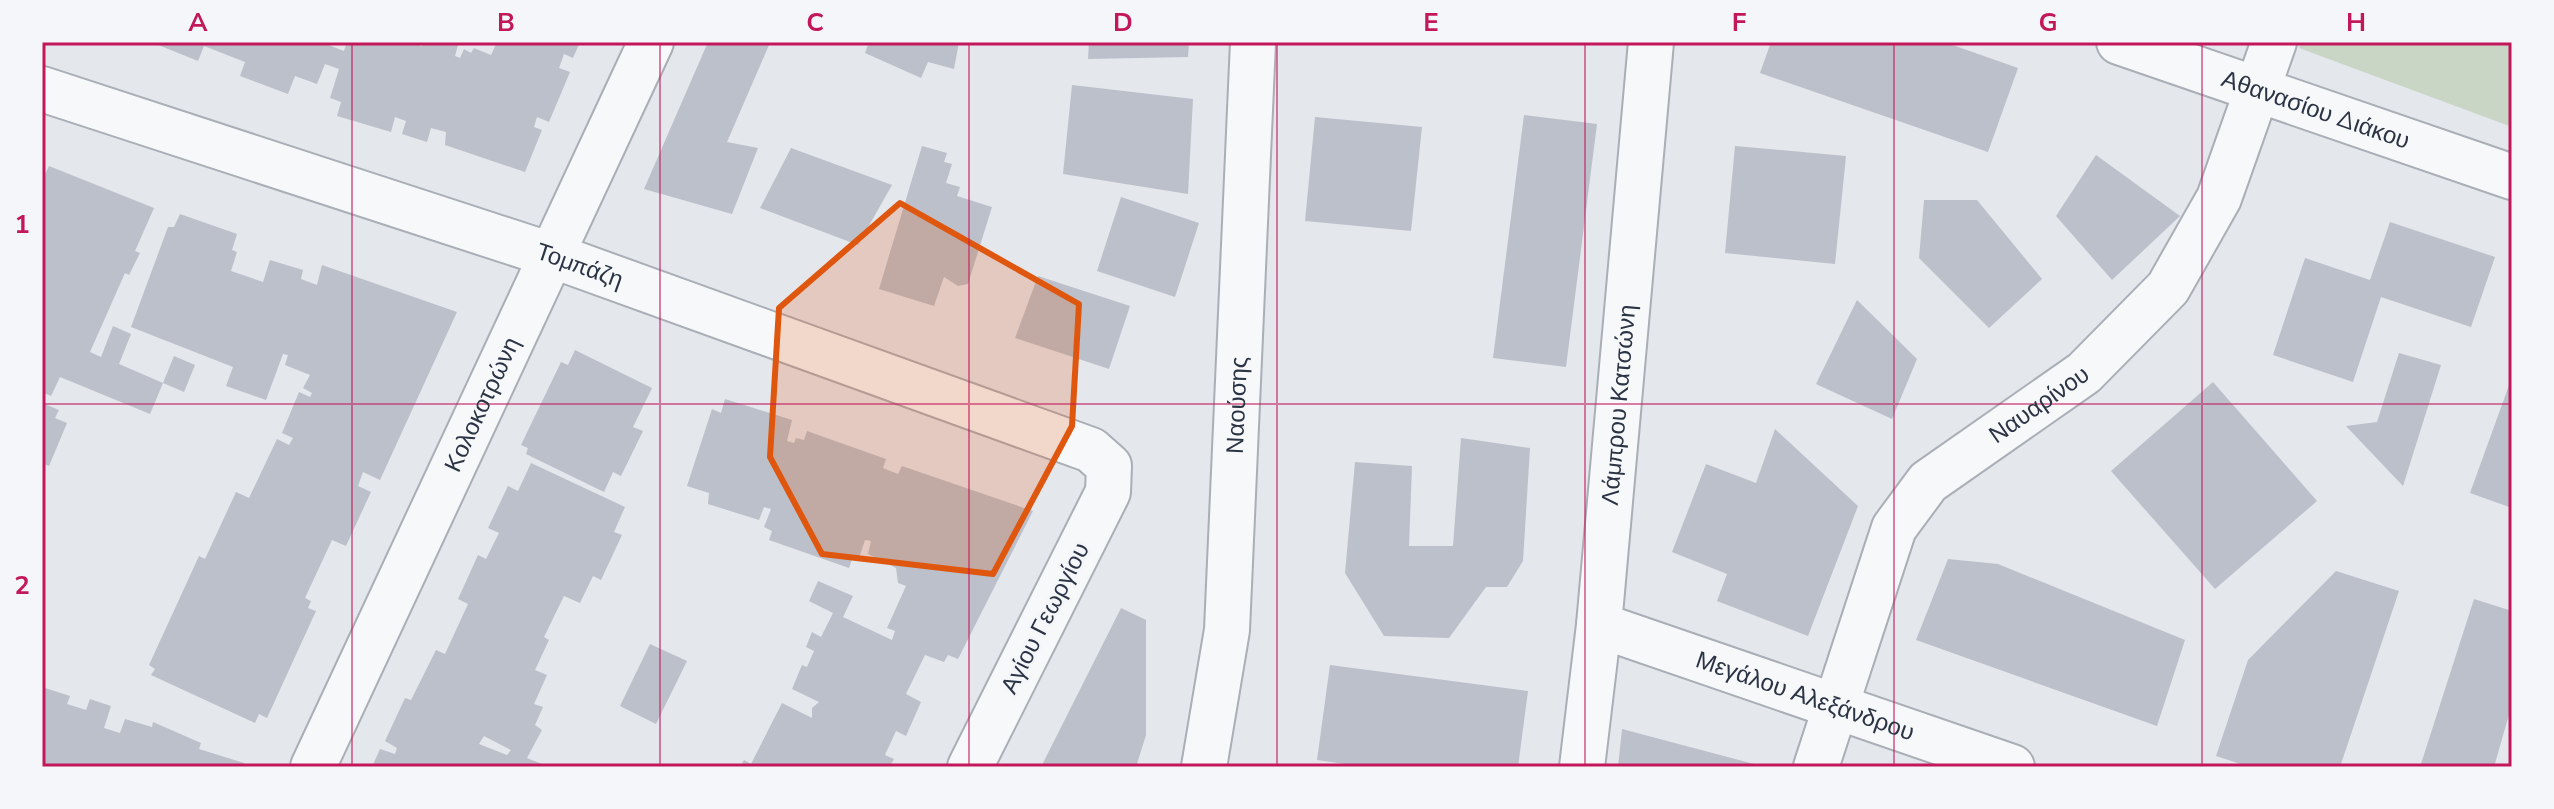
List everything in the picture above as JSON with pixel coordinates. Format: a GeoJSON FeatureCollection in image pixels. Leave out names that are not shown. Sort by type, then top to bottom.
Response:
{"type":"FeatureCollection","features":[{"type":"Feature","properties":{"kind":"street","name":"Κολοκοτρώνη"},"geometry":{"type":"LineString","coordinates":[[313,767],[651,42]]}},
{"type":"Feature","properties":{"kind":"street","name":"Ναούσης"},"geometry":{"type":"LineString","coordinates":[[1204,767],[1227,630],[1253,42]]}},
{"type":"Feature","properties":{"kind":"street","name":"Λάμπρου Κατσώνη"},"geometry":{"type":"LineString","coordinates":[[1582,767],[1599,625],[1651,42]]}},
{"type":"Feature","properties":{"kind":"street","name":"Αθανασίου Διάκου"},"geometry":{"type":"LineString","coordinates":[[2119,42],[2512,177]]}},
{"type":"Feature","properties":{"kind":"street","name":"Ναυαρίνου"},"geometry":{"type":"LineString","coordinates":[[1816,767],[1894,528],[1928,482],[2084,373],[2168,288],[2219,198],[2274,42]]}},
{"type":"Feature","properties":{"kind":"street","name":"Τομπάζη"},"geometry":{"type":"LineString","coordinates":[[42,89],[551,255],[1091,450],[1109,466]]}},
{"type":"Feature","properties":{"kind":"street","name":"Αγίου Γεωργίου"},"geometry":{"type":"LineString","coordinates":[[970,767],[1108,492],[1109,466]]}},
{"type":"Feature","properties":{"kind":"street","name":"Μεγάλου Αλεξάνδρου"},"geometry":{"type":"LineString","coordinates":[[1599,625],[2012,767]]}},
{"type":"Feature","properties":{"kind":"highlighted area"},"geometry":{"type":"Polygon","coordinates":[[[900,203],[1079,304],[1072,426],[993,574],[822,554],[770,457],[779,308],[900,203]]]}},
{"type":"Feature","properties":{"kind":"green space"},"geometry":{"type":"Polygon","coordinates":[[[2301,42],[2512,42],[2512,127],[2299,48],[2301,42]]]}},
{"type":"Feature","properties":{"kind":"building"},"geometry":{"type":"Polygon","coordinates":[[[151,42],[321,42],[344,51],[347,42],[410,42],[422,46],[423,42],[448,42],[458,45],[455,56],[460,58],[464,49],[471,53],[474,48],[491,55],[497,42],[580,42],[573,58],[564,54],[559,68],[570,72],[549,122],[537,117],[534,127],[542,130],[525,172],[445,145],[446,132],[431,128],[427,142],[402,134],[406,121],[395,117],[391,132],[337,116],[341,102],[330,98],[339,69],[325,64],[317,84],[295,76],[288,94],[240,76],[245,62],[204,46],[198,61],[151,42]]]}},
{"type":"Feature","properties":{"kind":"building"},"geometry":{"type":"Polygon","coordinates":[[[708,42],[769,45],[727,142],[758,148],[732,214],[644,189],[708,42]]]}},
{"type":"Feature","properties":{"kind":"building"},"geometry":{"type":"Polygon","coordinates":[[[869,42],[959,42],[954,69],[928,62],[921,78],[865,53],[869,42]]]}},
{"type":"Feature","properties":{"kind":"building"},"geometry":{"type":"Polygon","coordinates":[[[1089,42],[1189,42],[1188,57],[1088,59],[1089,42]]]}},
{"type":"Feature","properties":{"kind":"building"},"geometry":{"type":"Polygon","coordinates":[[[1771,42],[1944,42],[2018,68],[1988,152],[1760,73],[1771,42]]]}},
{"type":"Feature","properties":{"kind":"building"},"geometry":{"type":"Polygon","coordinates":[[[1072,85],[1193,99],[1188,194],[1063,174],[1072,85]]]}},
{"type":"Feature","properties":{"kind":"building"},"geometry":{"type":"Polygon","coordinates":[[[1524,115],[1597,124],[1566,367],[1493,358],[1524,115]]]}},
{"type":"Feature","properties":{"kind":"building"},"geometry":{"type":"Polygon","coordinates":[[[1315,117],[1422,127],[1411,231],[1305,221],[1315,117]]]}},
{"type":"Feature","properties":{"kind":"building"},"geometry":{"type":"Polygon","coordinates":[[[922,146],[947,153],[944,162],[952,164],[946,183],[960,187],[957,196],[992,207],[968,284],[958,286],[944,277],[934,306],[879,289],[922,146]]]}},
{"type":"Feature","properties":{"kind":"building"},"geometry":{"type":"Polygon","coordinates":[[[1735,146],[1846,156],[1835,264],[1725,253],[1735,146]]]}},
{"type":"Feature","properties":{"kind":"building"},"geometry":{"type":"Polygon","coordinates":[[[791,148],[892,185],[858,245],[760,208],[791,148]]]}},
{"type":"Feature","properties":{"kind":"building"},"geometry":{"type":"Polygon","coordinates":[[[2096,155],[2180,216],[2112,280],[2056,216],[2096,155]]]}},
{"type":"Feature","properties":{"kind":"building"},"geometry":{"type":"Polygon","coordinates":[[[49,166],[154,208],[135,251],[140,253],[129,275],[125,273],[90,352],[101,357],[113,326],[131,334],[119,364],[163,383],[150,414],[60,377],[51,396],[42,392],[42,181],[49,166]]]}},
{"type":"Feature","properties":{"kind":"building"},"geometry":{"type":"Polygon","coordinates":[[[1121,197],[1199,223],[1175,297],[1097,271],[1121,197]]]}},
{"type":"Feature","properties":{"kind":"building"},"geometry":{"type":"Polygon","coordinates":[[[1924,200],[1977,200],[2042,279],[1989,328],[1919,258],[1924,200]]]}},
{"type":"Feature","properties":{"kind":"building"},"geometry":{"type":"Polygon","coordinates":[[[180,214],[237,234],[232,250],[237,252],[231,271],[263,282],[270,260],[303,270],[301,279],[317,285],[322,265],[457,312],[380,480],[363,472],[358,486],[371,492],[346,546],[332,540],[305,598],[311,601],[308,608],[316,611],[267,718],[259,714],[255,723],[151,675],[155,669],[149,665],[199,556],[205,559],[236,492],[249,498],[277,439],[289,445],[293,438],[282,433],[299,392],[310,397],[312,393],[303,388],[310,375],[285,365],[288,355],[283,354],[266,400],[226,386],[233,367],[131,327],[168,227],[174,227],[180,214]]]}},
{"type":"Feature","properties":{"kind":"building"},"geometry":{"type":"Polygon","coordinates":[[[2390,222],[2495,257],[2471,327],[2381,297],[2353,382],[2273,355],[2305,258],[2370,280],[2390,222]]]}},
{"type":"Feature","properties":{"kind":"building"},"geometry":{"type":"Polygon","coordinates":[[[1038,276],[1130,306],[1109,369],[1015,338],[1038,276]]]}},
{"type":"Feature","properties":{"kind":"building"},"geometry":{"type":"Polygon","coordinates":[[[1857,300],[1917,359],[1892,419],[1816,384],[1857,300]]]}},
{"type":"Feature","properties":{"kind":"building"},"geometry":{"type":"Polygon","coordinates":[[[575,350],[652,388],[633,427],[643,431],[621,476],[613,472],[604,492],[526,454],[528,448],[521,445],[561,362],[568,365],[575,350]]]}},
{"type":"Feature","properties":{"kind":"building"},"geometry":{"type":"Polygon","coordinates":[[[2399,353],[2441,365],[2403,486],[2346,426],[2377,422],[2399,353]]]}},
{"type":"Feature","properties":{"kind":"building"},"geometry":{"type":"Polygon","coordinates":[[[174,356],[195,365],[184,392],[163,383],[174,356]]]}},
{"type":"Feature","properties":{"kind":"building"},"geometry":{"type":"Polygon","coordinates":[[[2512,377],[2512,508],[2470,493],[2512,377]]]}},
{"type":"Feature","properties":{"kind":"building"},"geometry":{"type":"Polygon","coordinates":[[[2213,382],[2317,501],[2215,589],[2111,471],[2213,382]]]}},
{"type":"Feature","properties":{"kind":"building"},"geometry":{"type":"Polygon","coordinates":[[[725,399],[792,420],[787,441],[794,443],[796,438],[804,440],[807,431],[886,459],[883,468],[898,474],[902,466],[1033,511],[958,659],[948,655],[944,662],[925,655],[906,694],[921,702],[906,736],[896,731],[885,755],[894,759],[891,764],[898,767],[740,767],[744,760],[751,764],[782,703],[812,718],[812,708],[819,702],[792,689],[802,665],[807,667],[814,651],[806,647],[812,632],[821,637],[833,613],[809,601],[818,581],[853,596],[843,617],[892,640],[895,631],[887,628],[906,586],[898,583],[896,568],[868,554],[871,541],[865,540],[858,561],[852,559],[849,568],[769,540],[772,531],[764,527],[771,509],[764,507],[759,520],[708,504],[709,493],[687,486],[712,409],[721,413],[725,399]]]}},
{"type":"Feature","properties":{"kind":"building"},"geometry":{"type":"Polygon","coordinates":[[[42,403],[59,410],[55,418],[67,423],[49,466],[42,463],[42,403]]]}},
{"type":"Feature","properties":{"kind":"building"},"geometry":{"type":"Polygon","coordinates":[[[1775,429],[1858,506],[1808,636],[1717,601],[1727,574],[1672,552],[1706,464],[1756,483],[1775,429]]]}},
{"type":"Feature","properties":{"kind":"building"},"geometry":{"type":"Polygon","coordinates":[[[1461,438],[1530,448],[1523,561],[1507,587],[1486,587],[1449,638],[1384,636],[1345,573],[1355,462],[1412,466],[1409,546],[1453,546],[1461,438]]]}},
{"type":"Feature","properties":{"kind":"building"},"geometry":{"type":"Polygon","coordinates":[[[531,463],[625,507],[614,532],[622,535],[601,580],[593,576],[580,603],[564,596],[544,637],[549,640],[535,670],[547,675],[534,704],[543,707],[535,725],[542,730],[527,758],[549,767],[372,767],[380,749],[395,754],[397,748],[385,741],[405,698],[411,700],[436,650],[445,654],[468,604],[458,599],[478,555],[486,559],[499,533],[488,528],[508,486],[518,491],[531,463]],[[484,736],[479,744],[507,755],[511,750],[484,736]]]}},
{"type":"Feature","properties":{"kind":"building"},"geometry":{"type":"Polygon","coordinates":[[[1948,559],[1998,564],[2185,640],[2157,726],[1916,640],[1948,559]]]}},
{"type":"Feature","properties":{"kind":"building"},"geometry":{"type":"Polygon","coordinates":[[[2336,571],[2399,591],[2340,767],[2250,767],[2216,756],[2248,660],[2336,571]]]}},
{"type":"Feature","properties":{"kind":"building"},"geometry":{"type":"Polygon","coordinates":[[[2474,599],[2512,611],[2512,704],[2494,767],[2420,767],[2474,599]]]}},
{"type":"Feature","properties":{"kind":"building"},"geometry":{"type":"Polygon","coordinates":[[[1121,608],[1146,620],[1146,735],[1136,767],[1041,767],[1121,608]]]}},
{"type":"Feature","properties":{"kind":"building"},"geometry":{"type":"Polygon","coordinates":[[[650,644],[687,661],[656,724],[620,706],[650,644]]]}},
{"type":"Feature","properties":{"kind":"building"},"geometry":{"type":"Polygon","coordinates":[[[1330,665],[1528,691],[1518,767],[1366,767],[1317,760],[1330,665]]]}},
{"type":"Feature","properties":{"kind":"building"},"geometry":{"type":"Polygon","coordinates":[[[42,687],[70,696],[67,704],[86,710],[90,699],[111,706],[104,728],[120,733],[125,719],[152,727],[153,722],[201,743],[199,749],[244,763],[243,767],[42,767],[42,687]]]}},
{"type":"Feature","properties":{"kind":"building"},"geometry":{"type":"Polygon","coordinates":[[[1622,729],[1754,764],[1753,767],[1618,767],[1622,729]]]}}]}
